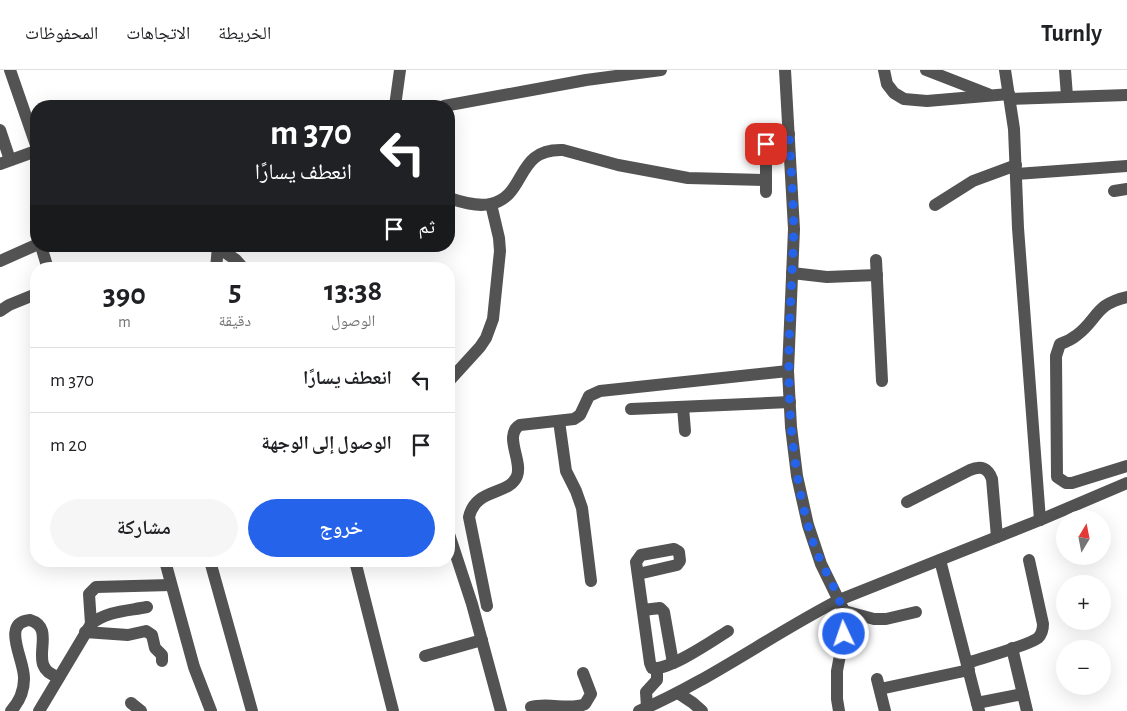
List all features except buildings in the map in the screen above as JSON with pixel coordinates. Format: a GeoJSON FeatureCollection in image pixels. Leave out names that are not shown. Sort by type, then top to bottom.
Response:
{"type":"FeatureCollection","features":[{"type":"Feature","properties":{"kind":"street"},"geometry":{"type":"LineString","coordinates":[[10,70],[30,128]]}},
{"type":"Feature","properties":{"kind":"street"},"geometry":{"type":"LineString","coordinates":[[396,100],[400,70]]}},
{"type":"Feature","properties":{"kind":"street"},"geometry":{"type":"LineString","coordinates":[[455,104],[586,80],[661,70]]}},
{"type":"Feature","properties":{"kind":"street"},"geometry":{"type":"LineString","coordinates":[[786,70],[794,229],[788,371],[790,402],[795,460],[808,525],[821,564],[841,606],[845,622],[837,671],[839,711]]}},
{"type":"Feature","properties":{"kind":"street"},"geometry":{"type":"LineString","coordinates":[[884,70],[887,84],[894,93],[904,99],[927,101],[990,95],[1127,95]]}},
{"type":"Feature","properties":{"kind":"street"},"geometry":{"type":"LineString","coordinates":[[926,70],[990,95]]}},
{"type":"Feature","properties":{"kind":"street"},"geometry":{"type":"LineString","coordinates":[[1004,70],[1009,96],[1016,169],[1018,228],[1040,520]]}},
{"type":"Feature","properties":{"kind":"street"},"geometry":{"type":"LineString","coordinates":[[1065,70],[1066,96]]}},
{"type":"Feature","properties":{"kind":"street"},"geometry":{"type":"LineString","coordinates":[[0,130],[5,162],[30,153]]}},
{"type":"Feature","properties":{"kind":"street"},"geometry":{"type":"LineString","coordinates":[[455,199],[470,203],[491,204],[500,200],[516,186],[530,161],[539,154],[551,150],[563,150],[618,165],[688,178],[766,186],[766,144],[772,137],[789,134]]}},
{"type":"Feature","properties":{"kind":"street"},"geometry":{"type":"LineString","coordinates":[[935,205],[974,181],[1016,169],[1127,166]]}},
{"type":"Feature","properties":{"kind":"street"},"geometry":{"type":"LineString","coordinates":[[1114,191],[1127,190]]}},
{"type":"Feature","properties":{"kind":"street"},"geometry":{"type":"LineString","coordinates":[[455,374],[480,347],[486,338],[493,319],[500,251],[491,204]]}},
{"type":"Feature","properties":{"kind":"street"},"geometry":{"type":"LineString","coordinates":[[0,261],[30,247]]}},
{"type":"Feature","properties":{"kind":"street"},"geometry":{"type":"LineString","coordinates":[[225,252],[236,262]]}},
{"type":"Feature","properties":{"kind":"street"},"geometry":{"type":"LineString","coordinates":[[876,260],[882,381]]}},
{"type":"Feature","properties":{"kind":"street"},"geometry":{"type":"LineString","coordinates":[[792,273],[815,277],[876,275]]}},
{"type":"Feature","properties":{"kind":"street"},"geometry":{"type":"LineString","coordinates":[[0,311],[30,297]]}},
{"type":"Feature","properties":{"kind":"street"},"geometry":{"type":"LineString","coordinates":[[1127,297],[1114,300],[1101,309],[1076,336],[1060,344],[1056,356],[1057,477],[1066,483],[1072,483],[1127,466]]}},
{"type":"Feature","properties":{"kind":"street"},"geometry":{"type":"LineString","coordinates":[[487,606],[470,525],[471,510],[481,498],[512,483],[516,478],[518,472],[513,436],[516,427],[574,418],[580,415],[588,396],[594,393],[788,371]]}},
{"type":"Feature","properties":{"kind":"street"},"geometry":{"type":"LineString","coordinates":[[631,409],[790,402]]}},
{"type":"Feature","properties":{"kind":"street"},"geometry":{"type":"LineString","coordinates":[[682,407],[685,431]]}},
{"type":"Feature","properties":{"kind":"street"},"geometry":{"type":"LineString","coordinates":[[559,421],[566,471],[576,490],[582,508],[591,581]]}},
{"type":"Feature","properties":{"kind":"street"},"geometry":{"type":"LineString","coordinates":[[907,502],[970,470],[977,467],[984,468],[990,473],[992,479],[997,537]]}},
{"type":"Feature","properties":{"kind":"street"},"geometry":{"type":"LineString","coordinates":[[643,709],[678,693],[807,616],[841,606],[940,560],[1127,483]]}},
{"type":"Feature","properties":{"kind":"street"},"geometry":{"type":"LineString","coordinates":[[455,552],[501,711]]}},
{"type":"Feature","properties":{"kind":"street"},"geometry":{"type":"LineString","coordinates":[[940,560],[978,707],[1023,694]]}},
{"type":"Feature","properties":{"kind":"street"},"geometry":{"type":"LineString","coordinates":[[885,711],[878,684],[968,666],[1037,639],[1043,630],[1030,560]]}},
{"type":"Feature","properties":{"kind":"street"},"geometry":{"type":"LineString","coordinates":[[167,567],[194,667],[210,711]]}},
{"type":"Feature","properties":{"kind":"street"},"geometry":{"type":"LineString","coordinates":[[212,567],[252,711]]}},
{"type":"Feature","properties":{"kind":"street"},"geometry":{"type":"LineString","coordinates":[[357,567],[393,711]]}},
{"type":"Feature","properties":{"kind":"street"},"geometry":{"type":"LineString","coordinates":[[638,574],[650,666],[655,669],[674,663],[728,631]]}},
{"type":"Feature","properties":{"kind":"street"},"geometry":{"type":"LineString","coordinates":[[88,628],[89,594],[96,587],[171,584]]}},
{"type":"Feature","properties":{"kind":"street"},"geometry":{"type":"LineString","coordinates":[[841,606],[874,619],[886,619],[916,612]]}},
{"type":"Feature","properties":{"kind":"street"},"geometry":{"type":"LineString","coordinates":[[40,711],[88,628],[98,618],[107,614],[147,608]]}},
{"type":"Feature","properties":{"kind":"street"},"geometry":{"type":"LineString","coordinates":[[643,610],[660,608],[664,612],[674,663]]}},
{"type":"Feature","properties":{"kind":"street"},"geometry":{"type":"LineString","coordinates":[[11,711],[21,696],[24,687],[23,668],[13,639],[14,628],[18,623],[30,620],[40,625],[43,630],[43,665],[52,675],[59,676]]}},
{"type":"Feature","properties":{"kind":"street"},"geometry":{"type":"LineString","coordinates":[[88,628],[128,636],[146,631],[152,635],[155,648],[162,655],[162,661]]}},
{"type":"Feature","properties":{"kind":"street"},"geometry":{"type":"LineString","coordinates":[[425,656],[482,640]]}},
{"type":"Feature","properties":{"kind":"street"},"geometry":{"type":"LineString","coordinates":[[1012,648],[1027,711]]}},
{"type":"Feature","properties":{"kind":"street"},"geometry":{"type":"LineString","coordinates":[[643,709],[646,692],[656,680],[658,668]]}},
{"type":"Feature","properties":{"kind":"street"},"geometry":{"type":"LineString","coordinates":[[531,707],[544,704],[571,709],[580,706],[589,699],[591,694],[583,673]]}},
{"type":"Feature","properties":{"kind":"street"},"geometry":{"type":"LineString","coordinates":[[678,693],[702,711]]}},
{"type":"Feature","properties":{"kind":"route"},"geometry":{"type":"LineString","coordinates":[[766,144],[772,137],[789,134],[794,229],[788,371],[791,427],[800,488],[808,525],[821,564],[844,611],[844,634]]}}]}
